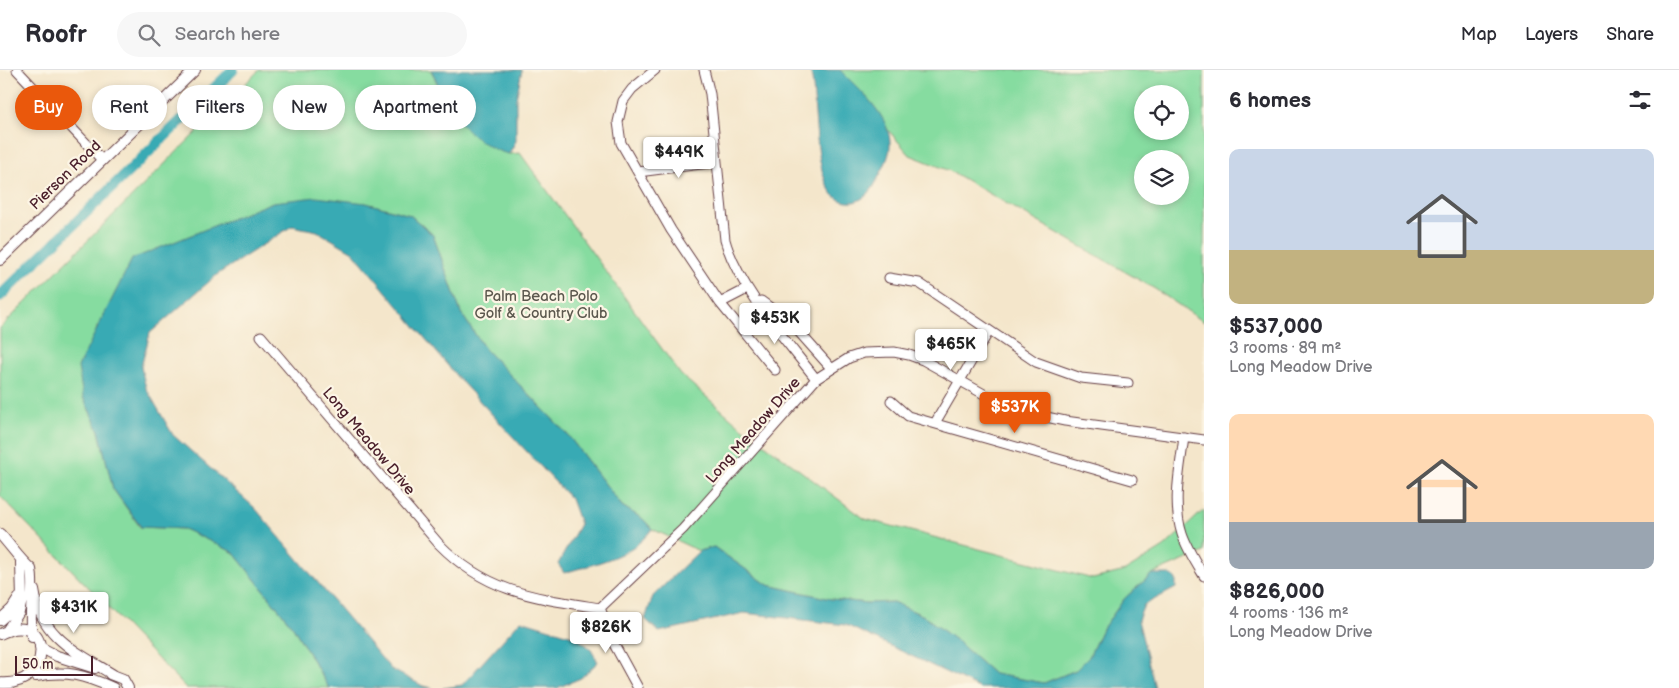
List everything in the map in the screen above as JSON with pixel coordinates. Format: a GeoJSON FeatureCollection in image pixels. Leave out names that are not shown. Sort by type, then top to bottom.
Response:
{"type":"FeatureCollection","features":[{"type":"Feature","properties":{"kind":"street"},"geometry":{"type":"LineString","coordinates":[[17,70],[102,160]]}},
{"type":"Feature","properties":{"kind":"street","name":"Pierson Road"},"geometry":{"type":"LineString","coordinates":[[0,260],[195,70]]}},
{"type":"Feature","properties":{"kind":"street"},"geometry":{"type":"LineString","coordinates":[[654,70],[627,95],[619,115],[618,129],[621,143],[672,230],[720,303],[774,370]]}},
{"type":"Feature","properties":{"kind":"street"},"geometry":{"type":"LineString","coordinates":[[704,70],[710,94],[725,240],[732,261],[747,288],[816,379]]}},
{"type":"Feature","properties":{"kind":"street"},"geometry":{"type":"LineString","coordinates":[[638,172],[717,162]]}},
{"type":"Feature","properties":{"kind":"street"},"geometry":{"type":"LineString","coordinates":[[889,278],[919,283],[1036,362],[1081,378],[1128,383]]}},
{"type":"Feature","properties":{"kind":"street"},"geometry":{"type":"LineString","coordinates":[[720,303],[747,288]]}},
{"type":"Feature","properties":{"kind":"street"},"geometry":{"type":"LineString","coordinates":[[754,296],[791,324],[830,368]]}},
{"type":"Feature","properties":{"kind":"street"},"geometry":{"type":"LineString","coordinates":[[935,424],[958,381],[989,331]]}},
{"type":"Feature","properties":{"kind":"street","name":"Long Meadow Drive"},"geometry":{"type":"LineString","coordinates":[[261,336],[439,544],[462,565],[488,581],[516,593],[600,608],[682,528],[816,379],[830,368],[864,353],[894,352],[923,360],[991,398],[1036,415],[1065,421],[1204,440]]}},
{"type":"Feature","properties":{"kind":"street"},"geometry":{"type":"LineString","coordinates":[[891,401],[908,416],[1132,480]]}},
{"type":"Feature","properties":{"kind":"street"},"geometry":{"type":"LineString","coordinates":[[1184,437],[1177,490],[1178,521],[1189,550],[1204,576]]}},
{"type":"Feature","properties":{"kind":"street"},"geometry":{"type":"LineString","coordinates":[[0,534],[17,552],[21,562],[22,593],[19,612],[3,633]]}},
{"type":"Feature","properties":{"kind":"street"},"geometry":{"type":"LineString","coordinates":[[21,562],[31,569],[38,611],[55,637],[115,676]]}},
{"type":"Feature","properties":{"kind":"street"},"geometry":{"type":"LineString","coordinates":[[32,637],[29,609],[34,590]]}},
{"type":"Feature","properties":{"kind":"street"},"geometry":{"type":"LineString","coordinates":[[0,620],[12,609],[22,593]]}},
{"type":"Feature","properties":{"kind":"street"},"geometry":{"type":"LineString","coordinates":[[600,608],[614,644],[638,688]]}},
{"type":"Feature","properties":{"kind":"street"},"geometry":{"type":"LineString","coordinates":[[3,633],[23,632],[32,637],[40,647],[57,656],[123,679],[128,688]]}},
{"type":"Feature","properties":{"kind":"street"},"geometry":{"type":"LineString","coordinates":[[0,683],[18,686],[31,681],[42,664],[40,647]]}},
{"type":"Feature","properties":{"kind":"street"},"geometry":{"type":"LineString","coordinates":[[36,676],[60,672],[71,673],[113,688]]}},
{"type":"Feature","properties":{"kind":"green space","name":"Palm Beach Polo Golf & Country Club"},"geometry":{"type":"Polygon","coordinates":[[[259,70],[431,70],[438,85],[355,85],[355,130],[476,130],[476,125],[509,154],[520,153],[681,375],[739,425],[865,519],[1093,579],[1125,571],[1164,547],[1204,510],[1204,552],[1152,574],[1125,598],[1101,631],[1089,657],[1076,670],[1044,683],[994,674],[957,641],[924,616],[893,602],[867,603],[831,599],[768,585],[714,547],[699,551],[652,529],[643,519],[622,506],[567,434],[485,349],[461,313],[433,235],[410,215],[366,203],[273,202],[133,259],[117,293],[97,327],[83,397],[99,431],[113,489],[140,527],[184,529],[233,552],[293,627],[329,688],[186,688],[0,496],[0,328],[199,130],[263,130],[263,85],[244,85],[259,70]]]}},
{"type":"Feature","properties":{"kind":"green space"},"geometry":{"type":"Polygon","coordinates":[[[840,70],[1204,70],[1204,322],[1155,289],[950,171],[910,155],[888,130],[873,105],[840,70]]]}},
{"type":"Feature","properties":{"kind":"water"},"geometry":{"type":"Polygon","coordinates":[[[431,70],[522,70],[516,99],[516,141],[509,154],[488,146],[467,130],[476,130],[476,85],[438,85],[431,70]]]}},
{"type":"Feature","properties":{"kind":"water"},"geometry":{"type":"Polygon","coordinates":[[[810,70],[840,70],[873,104],[886,125],[890,147],[886,162],[872,189],[866,196],[855,202],[847,202],[835,196],[826,183],[818,145],[813,83],[810,70]]]}},
{"type":"Feature","properties":{"kind":"water"},"geometry":{"type":"Polygon","coordinates":[[[316,197],[366,203],[410,215],[433,235],[461,313],[485,349],[567,434],[622,506],[643,519],[652,529],[644,539],[624,553],[564,573],[558,564],[580,524],[571,499],[459,379],[353,252],[317,231],[292,226],[218,274],[150,333],[141,367],[146,388],[173,435],[255,508],[391,669],[423,686],[433,688],[329,688],[293,627],[233,552],[184,529],[141,527],[113,489],[99,431],[83,397],[78,367],[132,259],[273,202],[316,197]]]}},
{"type":"Feature","properties":{"kind":"water"},"geometry":{"type":"Polygon","coordinates":[[[714,547],[768,585],[831,599],[867,603],[893,602],[924,616],[957,641],[994,674],[1044,683],[1076,670],[1089,657],[1101,631],[1125,598],[1152,574],[1169,574],[1176,579],[1176,588],[1144,605],[1138,620],[1155,688],[979,688],[846,625],[744,613],[659,632],[645,619],[653,596],[699,551],[714,547]]]}},
{"type":"Feature","properties":{"kind":"water"},"geometry":{"type":"Polygon","coordinates":[[[521,620],[576,637],[590,648],[598,662],[581,678],[557,688],[443,688],[462,685],[521,620]]]}},
{"type":"Feature","properties":{"kind":"waterway"},"geometry":{"type":"LineString","coordinates":[[0,296],[233,70]]}}]}
